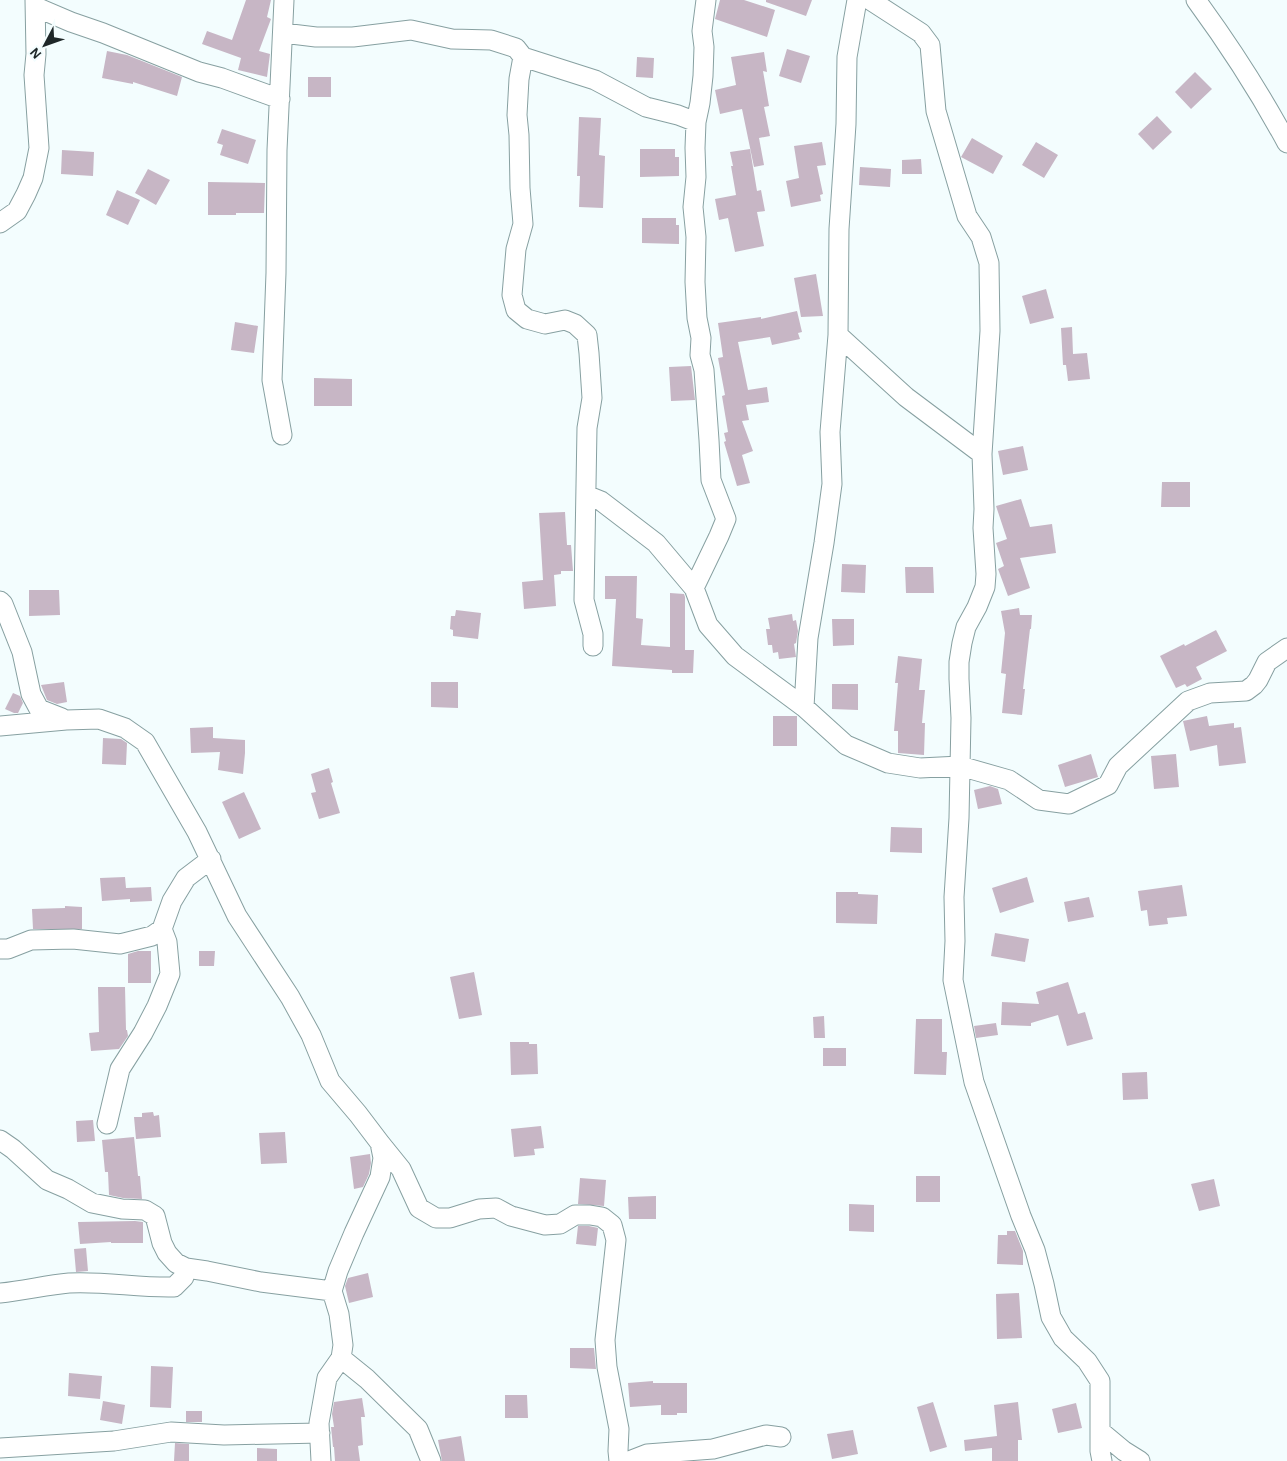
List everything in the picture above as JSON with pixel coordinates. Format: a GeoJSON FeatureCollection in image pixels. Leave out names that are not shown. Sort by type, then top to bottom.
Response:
{"type":"FeatureCollection","features":[{"type":"Feature","properties":{"kind":"street"},"geometry":{"type":"LineString","coordinates":[[282,435],[272,380],[276,273],[277,150],[284,0]]}},
{"type":"Feature","properties":{"kind":"street"},"geometry":{"type":"LineString","coordinates":[[694,588],[726,518],[711,480],[694,259],[696,237],[693,207],[696,177],[696,122],[704,76],[702,31],[706,0]]}},
{"type":"Feature","properties":{"kind":"street"},"geometry":{"type":"LineString","coordinates":[[804,707],[808,638],[832,484],[830,432],[838,335],[839,229],[846,124],[847,57],[857,0]]}},
{"type":"Feature","properties":{"kind":"street"},"geometry":{"type":"LineString","coordinates":[[870,0],[921,33],[930,45],[936,111],[967,216],[981,237],[990,264],[990,331],[982,454],[986,574],[985,587],[966,627],[962,643],[959,678],[961,718],[960,818],[954,898],[955,942],[952,980],[974,1082],[1021,1216],[1036,1250],[1051,1317],[1063,1338],[1087,1361],[1100,1381],[1100,1451],[1102,1461]]}},
{"type":"Feature","properties":{"kind":"street"},"geometry":{"type":"LineString","coordinates":[[1196,0],[1266,105],[1287,143]]}},
{"type":"Feature","properties":{"kind":"street"},"geometry":{"type":"LineString","coordinates":[[0,223],[17,211],[33,178],[40,148],[34,74],[36,54],[35,4],[71,22],[199,72],[280,98]]}},
{"type":"Feature","properties":{"kind":"street"},"geometry":{"type":"LineString","coordinates":[[283,32],[316,37],[353,37],[411,30],[452,39],[491,40],[516,48],[523,57],[595,80],[646,107],[678,115],[696,122]]}},
{"type":"Feature","properties":{"kind":"street"},"geometry":{"type":"LineString","coordinates":[[523,57],[519,79],[517,115],[523,224],[516,249],[512,295],[516,310],[527,319],[545,324],[565,320],[575,324],[587,335],[592,398],[587,428],[584,600],[593,634],[592,646]]}},
{"type":"Feature","properties":{"kind":"street"},"geometry":{"type":"LineString","coordinates":[[838,335],[906,397],[982,454]]}},
{"type":"Feature","properties":{"kind":"street"},"geometry":{"type":"LineString","coordinates":[[586,495],[601,501],[656,543],[694,588],[708,625],[735,656],[804,707],[846,745],[888,763],[920,768],[960,766],[1009,780],[1039,800],[1069,804],[1108,785],[1118,766],[1188,701],[1210,693],[1246,691],[1258,680],[1267,662],[1287,648]]}},
{"type":"Feature","properties":{"kind":"street"},"geometry":{"type":"LineString","coordinates":[[0,601],[22,652],[32,694],[39,709],[66,720]]}},
{"type":"Feature","properties":{"kind":"street"},"geometry":{"type":"LineString","coordinates":[[0,726],[99,719],[126,728],[145,742],[210,859],[237,916],[290,997],[311,1035],[330,1081],[401,1169],[419,1208],[436,1218],[450,1218],[480,1209],[496,1208],[511,1216],[545,1225],[560,1224],[575,1215],[602,1217],[612,1225],[616,1240],[605,1340],[610,1382],[619,1429],[619,1461]]}},
{"type":"Feature","properties":{"kind":"street"},"geometry":{"type":"LineString","coordinates":[[0,949],[8,949],[31,940],[73,939],[120,944],[152,936],[162,929],[172,901],[186,878],[210,859]]}},
{"type":"Feature","properties":{"kind":"street"},"geometry":{"type":"LineString","coordinates":[[107,1124],[120,1069],[154,1013],[170,974],[167,942],[162,929]]}},
{"type":"Feature","properties":{"kind":"street"},"geometry":{"type":"LineString","coordinates":[[0,1140],[13,1149],[47,1180],[68,1189],[92,1203],[122,1209],[145,1210],[155,1216],[162,1243],[167,1253],[176,1263],[186,1268],[261,1282],[332,1291]]}},
{"type":"Feature","properties":{"kind":"street"},"geometry":{"type":"LineString","coordinates":[[321,1461],[319,1423],[327,1378],[341,1358],[343,1345],[339,1314],[332,1291],[354,1233],[380,1177],[383,1158],[380,1143]]}},
{"type":"Feature","properties":{"kind":"street"},"geometry":{"type":"LineString","coordinates":[[0,1293],[19,1292],[69,1283],[152,1288],[174,1287],[184,1277],[186,1268]]}},
{"type":"Feature","properties":{"kind":"street"},"geometry":{"type":"LineString","coordinates":[[341,1358],[367,1379],[418,1429],[432,1461]]}},
{"type":"Feature","properties":{"kind":"street"},"geometry":{"type":"LineString","coordinates":[[1100,1431],[1124,1451],[1140,1461]]}},
{"type":"Feature","properties":{"kind":"street"},"geometry":{"type":"LineString","coordinates":[[0,1448],[114,1440],[172,1432],[224,1435],[320,1433]]}},
{"type":"Feature","properties":{"kind":"street"},"geometry":{"type":"LineString","coordinates":[[629,1461],[648,1454],[713,1450],[766,1435],[781,1437]]}},
{"type":"Feature","properties":{"kind":"building"},"geometry":{"type":"Polygon","coordinates":[[[246,0],[271,0],[267,17],[271,19],[259,51],[270,54],[267,77],[238,70],[241,58],[202,44],[207,31],[232,40],[246,0]]]}},
{"type":"Feature","properties":{"kind":"building"},"geometry":{"type":"Polygon","coordinates":[[[720,0],[744,0],[775,10],[767,37],[715,19],[720,0]]]}},
{"type":"Feature","properties":{"kind":"building"},"geometry":{"type":"Polygon","coordinates":[[[766,0],[812,0],[806,16],[766,2],[766,0]]]}},
{"type":"Feature","properties":{"kind":"building"},"geometry":{"type":"Polygon","coordinates":[[[787,49],[810,56],[801,83],[779,76],[787,49]]]}},
{"type":"Feature","properties":{"kind":"building"},"geometry":{"type":"Polygon","coordinates":[[[107,51],[127,55],[182,77],[177,96],[133,82],[133,84],[102,78],[107,51]]]}},
{"type":"Feature","properties":{"kind":"building"},"geometry":{"type":"Polygon","coordinates":[[[764,52],[767,72],[763,71],[769,106],[764,107],[770,136],[759,138],[764,165],[754,167],[742,109],[720,114],[715,90],[736,85],[731,57],[764,52]]]}},
{"type":"Feature","properties":{"kind":"building"},"geometry":{"type":"Polygon","coordinates":[[[637,57],[654,58],[653,78],[636,77],[637,57]]]}},
{"type":"Feature","properties":{"kind":"building"},"geometry":{"type":"Polygon","coordinates":[[[1195,72],[1212,89],[1191,109],[1175,92],[1195,72]]]}},
{"type":"Feature","properties":{"kind":"building"},"geometry":{"type":"Polygon","coordinates":[[[308,77],[331,77],[331,97],[308,97],[308,77]]]}},
{"type":"Feature","properties":{"kind":"building"},"geometry":{"type":"Polygon","coordinates":[[[1157,116],[1172,132],[1153,150],[1138,134],[1157,116]]]}},
{"type":"Feature","properties":{"kind":"building"},"geometry":{"type":"Polygon","coordinates":[[[579,117],[601,118],[599,155],[605,156],[603,208],[579,207],[580,176],[577,176],[579,117]]]}},
{"type":"Feature","properties":{"kind":"building"},"geometry":{"type":"Polygon","coordinates":[[[222,129],[256,140],[248,164],[220,155],[223,145],[217,143],[222,129]]]}},
{"type":"Feature","properties":{"kind":"building"},"geometry":{"type":"Polygon","coordinates":[[[972,138],[1003,156],[993,174],[961,157],[972,138]]]}},
{"type":"Feature","properties":{"kind":"building"},"geometry":{"type":"Polygon","coordinates":[[[822,142],[826,165],[817,166],[823,194],[820,195],[821,201],[791,207],[786,181],[799,178],[794,146],[822,142]]]}},
{"type":"Feature","properties":{"kind":"building"},"geometry":{"type":"Polygon","coordinates":[[[1036,142],[1058,155],[1044,178],[1022,165],[1036,142]]]}},
{"type":"Feature","properties":{"kind":"building"},"geometry":{"type":"Polygon","coordinates":[[[640,149],[675,149],[675,157],[679,157],[679,176],[640,177],[640,149]]]}},
{"type":"Feature","properties":{"kind":"building"},"geometry":{"type":"Polygon","coordinates":[[[750,149],[757,191],[761,190],[765,211],[757,212],[764,246],[735,252],[728,218],[719,220],[715,199],[736,195],[730,152],[750,149]]]}},
{"type":"Feature","properties":{"kind":"building"},"geometry":{"type":"Polygon","coordinates":[[[62,150],[94,152],[93,176],[61,174],[62,150]]]}},
{"type":"Feature","properties":{"kind":"building"},"geometry":{"type":"Polygon","coordinates":[[[921,159],[922,174],[902,174],[902,160],[921,159]]]}},
{"type":"Feature","properties":{"kind":"building"},"geometry":{"type":"Polygon","coordinates":[[[860,167],[891,169],[890,187],[859,185],[860,167]]]}},
{"type":"Feature","properties":{"kind":"building"},"geometry":{"type":"Polygon","coordinates":[[[148,169],[170,180],[156,205],[135,193],[148,169]]]}},
{"type":"Feature","properties":{"kind":"building"},"geometry":{"type":"Polygon","coordinates":[[[208,182],[265,183],[264,213],[208,215],[208,182]]]}},
{"type":"Feature","properties":{"kind":"building"},"geometry":{"type":"Polygon","coordinates":[[[117,190],[140,200],[128,225],[106,215],[117,190]]]}},
{"type":"Feature","properties":{"kind":"building"},"geometry":{"type":"Polygon","coordinates":[[[642,218],[676,218],[676,225],[679,225],[679,244],[642,243],[642,218]]]}},
{"type":"Feature","properties":{"kind":"building"},"geometry":{"type":"Polygon","coordinates":[[[816,274],[823,316],[801,317],[794,278],[816,274]]]}},
{"type":"Feature","properties":{"kind":"building"},"geometry":{"type":"Polygon","coordinates":[[[1046,289],[1054,318],[1030,324],[1022,296],[1046,289]]]}},
{"type":"Feature","properties":{"kind":"building"},"geometry":{"type":"Polygon","coordinates":[[[797,311],[802,332],[798,333],[800,339],[772,345],[770,337],[738,342],[748,390],[767,387],[769,402],[746,405],[749,420],[742,421],[753,451],[742,455],[750,483],[737,486],[724,442],[726,441],[724,433],[728,432],[722,396],[725,395],[718,358],[723,357],[718,323],[761,317],[761,319],[797,311]]]}},
{"type":"Feature","properties":{"kind":"building"},"geometry":{"type":"Polygon","coordinates":[[[235,322],[258,326],[254,353],[231,350],[235,322]]]}},
{"type":"Feature","properties":{"kind":"building"},"geometry":{"type":"Polygon","coordinates":[[[1072,327],[1073,354],[1087,353],[1090,379],[1068,381],[1066,365],[1063,365],[1061,328],[1072,327]]]}},
{"type":"Feature","properties":{"kind":"building"},"geometry":{"type":"Polygon","coordinates":[[[691,366],[695,400],[671,401],[669,367],[691,366]]]}},
{"type":"Feature","properties":{"kind":"building"},"geometry":{"type":"Polygon","coordinates":[[[314,378],[352,379],[352,406],[314,406],[314,378]]]}},
{"type":"Feature","properties":{"kind":"building"},"geometry":{"type":"Polygon","coordinates":[[[1023,446],[1028,470],[1003,475],[998,451],[1023,446]]]}},
{"type":"Feature","properties":{"kind":"building"},"geometry":{"type":"Polygon","coordinates":[[[1162,482],[1190,482],[1190,507],[1161,507],[1162,482]]]}},
{"type":"Feature","properties":{"kind":"building"},"geometry":{"type":"Polygon","coordinates":[[[1021,499],[1030,527],[1052,524],[1056,553],[1020,558],[1030,588],[1008,596],[998,569],[1004,566],[996,543],[1007,539],[996,506],[1021,499]]]}},
{"type":"Feature","properties":{"kind":"building"},"geometry":{"type":"Polygon","coordinates":[[[565,512],[567,545],[571,545],[573,571],[561,571],[561,574],[554,575],[556,606],[524,609],[522,582],[543,580],[539,513],[565,512]]]}},
{"type":"Feature","properties":{"kind":"building"},"geometry":{"type":"Polygon","coordinates":[[[842,564],[866,565],[865,593],[841,592],[842,564]]]}},
{"type":"Feature","properties":{"kind":"building"},"geometry":{"type":"Polygon","coordinates":[[[905,567],[933,567],[934,593],[906,593],[905,567]]]}},
{"type":"Feature","properties":{"kind":"building"},"geometry":{"type":"Polygon","coordinates":[[[605,576],[637,576],[636,618],[643,619],[641,645],[670,647],[670,593],[684,594],[685,650],[694,650],[693,673],[672,673],[672,670],[612,666],[616,599],[605,599],[605,576]]]}},
{"type":"Feature","properties":{"kind":"building"},"geometry":{"type":"Polygon","coordinates":[[[29,590],[59,590],[60,615],[29,616],[29,590]]]}},
{"type":"Feature","properties":{"kind":"building"},"geometry":{"type":"Polygon","coordinates":[[[1019,608],[1020,615],[1032,615],[1023,689],[1025,689],[1022,715],[1002,713],[1006,674],[1001,673],[1005,633],[1001,611],[1019,608]]]}},
{"type":"Feature","properties":{"kind":"building"},"geometry":{"type":"Polygon","coordinates":[[[456,610],[481,613],[478,639],[453,636],[453,630],[450,629],[451,616],[455,616],[456,610]]]}},
{"type":"Feature","properties":{"kind":"building"},"geometry":{"type":"Polygon","coordinates":[[[792,614],[793,621],[796,620],[798,631],[796,643],[794,644],[796,657],[779,659],[778,652],[773,653],[772,645],[768,645],[766,629],[770,629],[768,618],[792,614]]]}},
{"type":"Feature","properties":{"kind":"building"},"geometry":{"type":"Polygon","coordinates":[[[832,619],[854,619],[854,645],[833,646],[832,619]]]}},
{"type":"Feature","properties":{"kind":"building"},"geometry":{"type":"Polygon","coordinates":[[[1216,630],[1227,651],[1196,667],[1202,679],[1187,687],[1185,684],[1176,688],[1160,656],[1216,630]]]}},
{"type":"Feature","properties":{"kind":"building"},"geometry":{"type":"Polygon","coordinates":[[[898,656],[922,659],[919,690],[925,690],[922,723],[925,723],[924,755],[898,753],[898,731],[894,731],[898,683],[895,683],[898,656]]]}},
{"type":"Feature","properties":{"kind":"building"},"geometry":{"type":"Polygon","coordinates":[[[64,682],[67,702],[57,704],[47,700],[41,685],[64,682]]]}},
{"type":"Feature","properties":{"kind":"building"},"geometry":{"type":"Polygon","coordinates":[[[431,682],[458,682],[458,708],[431,707],[431,682]]]}},
{"type":"Feature","properties":{"kind":"building"},"geometry":{"type":"Polygon","coordinates":[[[832,684],[858,684],[858,710],[832,709],[832,684]]]}},
{"type":"Feature","properties":{"kind":"building"},"geometry":{"type":"Polygon","coordinates":[[[13,693],[20,696],[23,703],[18,713],[5,709],[13,693]]]}},
{"type":"Feature","properties":{"kind":"building"},"geometry":{"type":"Polygon","coordinates":[[[773,716],[797,716],[797,746],[773,746],[773,716]]]}},
{"type":"Feature","properties":{"kind":"building"},"geometry":{"type":"Polygon","coordinates":[[[1207,716],[1209,726],[1234,723],[1234,728],[1241,727],[1246,763],[1219,766],[1217,745],[1190,751],[1183,721],[1207,716]]]}},
{"type":"Feature","properties":{"kind":"building"},"geometry":{"type":"Polygon","coordinates":[[[213,727],[213,738],[245,740],[243,774],[218,770],[220,752],[191,753],[190,728],[213,727]]]}},
{"type":"Feature","properties":{"kind":"building"},"geometry":{"type":"Polygon","coordinates":[[[103,738],[121,739],[127,743],[126,765],[102,764],[103,738]]]}},
{"type":"Feature","properties":{"kind":"building"},"geometry":{"type":"Polygon","coordinates":[[[1091,754],[1098,777],[1065,787],[1058,765],[1091,754]]]}},
{"type":"Feature","properties":{"kind":"building"},"geometry":{"type":"Polygon","coordinates":[[[1176,754],[1179,787],[1154,789],[1151,756],[1176,754]]]}},
{"type":"Feature","properties":{"kind":"building"},"geometry":{"type":"Polygon","coordinates":[[[329,768],[333,782],[331,783],[340,813],[319,819],[311,793],[316,792],[311,774],[329,768]]]}},
{"type":"Feature","properties":{"kind":"building"},"geometry":{"type":"Polygon","coordinates":[[[990,786],[998,789],[1002,804],[978,809],[974,790],[990,786]]]}},
{"type":"Feature","properties":{"kind":"building"},"geometry":{"type":"Polygon","coordinates":[[[244,792],[261,829],[239,839],[222,802],[244,792]]]}},
{"type":"Feature","properties":{"kind":"building"},"geometry":{"type":"Polygon","coordinates":[[[891,827],[922,828],[922,853],[890,852],[891,827]]]}},
{"type":"Feature","properties":{"kind":"building"},"geometry":{"type":"Polygon","coordinates":[[[125,877],[126,888],[151,887],[152,901],[130,902],[130,899],[102,901],[100,878],[125,877]]]}},
{"type":"Feature","properties":{"kind":"building"},"geometry":{"type":"Polygon","coordinates":[[[1027,877],[1034,902],[1000,913],[992,888],[1027,877]]]}},
{"type":"Feature","properties":{"kind":"building"},"geometry":{"type":"Polygon","coordinates":[[[1182,885],[1187,916],[1167,918],[1168,924],[1149,926],[1147,910],[1141,911],[1138,891],[1182,885]]]}},
{"type":"Feature","properties":{"kind":"building"},"geometry":{"type":"Polygon","coordinates":[[[836,892],[858,892],[858,894],[878,895],[877,924],[836,923],[836,892]]]}},
{"type":"Feature","properties":{"kind":"building"},"geometry":{"type":"Polygon","coordinates":[[[1089,897],[1094,917],[1068,922],[1064,902],[1089,897]]]}},
{"type":"Feature","properties":{"kind":"building"},"geometry":{"type":"Polygon","coordinates":[[[65,906],[82,907],[82,929],[33,929],[32,909],[65,908],[65,906]]]}},
{"type":"Feature","properties":{"kind":"building"},"geometry":{"type":"Polygon","coordinates":[[[995,933],[1029,939],[1025,962],[991,956],[995,933]]]}},
{"type":"Feature","properties":{"kind":"building"},"geometry":{"type":"Polygon","coordinates":[[[138,951],[151,951],[151,983],[128,983],[128,954],[138,951]]]}},
{"type":"Feature","properties":{"kind":"building"},"geometry":{"type":"Polygon","coordinates":[[[199,951],[215,951],[214,966],[199,966],[199,951]]]}},
{"type":"Feature","properties":{"kind":"building"},"geometry":{"type":"Polygon","coordinates":[[[474,972],[482,1015],[459,1019],[450,977],[474,972]]]}},
{"type":"Feature","properties":{"kind":"building"},"geometry":{"type":"Polygon","coordinates":[[[1068,982],[1078,1014],[1085,1012],[1093,1039],[1067,1046],[1058,1015],[1031,1023],[1031,1026],[1001,1025],[1002,1002],[1039,1004],[1036,992],[1068,982]]]}},
{"type":"Feature","properties":{"kind":"building"},"geometry":{"type":"Polygon","coordinates":[[[98,987],[125,987],[126,1030],[128,1036],[119,1049],[91,1051],[89,1033],[99,1032],[98,987]]]}},
{"type":"Feature","properties":{"kind":"building"},"geometry":{"type":"Polygon","coordinates":[[[824,1016],[825,1038],[814,1038],[813,1017],[824,1016]]]}},
{"type":"Feature","properties":{"kind":"building"},"geometry":{"type":"Polygon","coordinates":[[[916,1019],[942,1019],[942,1052],[947,1052],[946,1075],[914,1074],[916,1019]]]}},
{"type":"Feature","properties":{"kind":"building"},"geometry":{"type":"Polygon","coordinates":[[[996,1023],[998,1035],[976,1038],[974,1026],[996,1023]]]}},
{"type":"Feature","properties":{"kind":"building"},"geometry":{"type":"Polygon","coordinates":[[[510,1042],[537,1044],[538,1074],[511,1075],[510,1042]]]}},
{"type":"Feature","properties":{"kind":"building"},"geometry":{"type":"Polygon","coordinates":[[[823,1048],[846,1048],[846,1066],[823,1066],[823,1048]]]}},
{"type":"Feature","properties":{"kind":"building"},"geometry":{"type":"Polygon","coordinates":[[[1147,1072],[1148,1099],[1123,1100],[1122,1073],[1147,1072]]]}},
{"type":"Feature","properties":{"kind":"building"},"geometry":{"type":"Polygon","coordinates":[[[153,1112],[154,1116],[159,1115],[161,1137],[136,1139],[134,1117],[142,1117],[142,1113],[153,1112]]]}},
{"type":"Feature","properties":{"kind":"building"},"geometry":{"type":"Polygon","coordinates":[[[93,1120],[95,1141],[77,1142],[76,1121],[93,1120]]]}},
{"type":"Feature","properties":{"kind":"building"},"geometry":{"type":"Polygon","coordinates":[[[541,1126],[544,1148],[534,1149],[535,1155],[514,1157],[511,1129],[541,1126]]]}},
{"type":"Feature","properties":{"kind":"building"},"geometry":{"type":"Polygon","coordinates":[[[285,1132],[287,1163],[261,1164],[259,1133],[285,1132]]]}},
{"type":"Feature","properties":{"kind":"building"},"geometry":{"type":"Polygon","coordinates":[[[134,1137],[142,1199],[109,1195],[108,1172],[105,1172],[102,1140],[134,1137]]]}},
{"type":"Feature","properties":{"kind":"building"},"geometry":{"type":"Polygon","coordinates":[[[370,1154],[369,1174],[363,1187],[354,1189],[350,1157],[370,1154]]]}},
{"type":"Feature","properties":{"kind":"building"},"geometry":{"type":"Polygon","coordinates":[[[916,1176],[940,1176],[940,1202],[916,1202],[916,1176]]]}},
{"type":"Feature","properties":{"kind":"building"},"geometry":{"type":"Polygon","coordinates":[[[580,1178],[606,1180],[604,1206],[578,1204],[580,1178]]]}},
{"type":"Feature","properties":{"kind":"building"},"geometry":{"type":"Polygon","coordinates":[[[1214,1179],[1220,1206],[1199,1211],[1191,1184],[1214,1179]]]}},
{"type":"Feature","properties":{"kind":"building"},"geometry":{"type":"Polygon","coordinates":[[[656,1196],[656,1219],[629,1219],[628,1197],[656,1196]]]}},
{"type":"Feature","properties":{"kind":"building"},"geometry":{"type":"Polygon","coordinates":[[[849,1204],[874,1205],[874,1232],[849,1231],[849,1204]]]}},
{"type":"Feature","properties":{"kind":"building"},"geometry":{"type":"Polygon","coordinates":[[[78,1222],[143,1222],[143,1243],[111,1242],[80,1244],[78,1222]]]}},
{"type":"Feature","properties":{"kind":"building"},"geometry":{"type":"Polygon","coordinates":[[[578,1226],[598,1228],[596,1246],[576,1244],[578,1226]]]}},
{"type":"Feature","properties":{"kind":"building"},"geometry":{"type":"Polygon","coordinates":[[[1007,1231],[1015,1231],[1023,1251],[1023,1265],[997,1264],[998,1235],[1007,1235],[1007,1231]]]}},
{"type":"Feature","properties":{"kind":"building"},"geometry":{"type":"Polygon","coordinates":[[[86,1248],[88,1271],[76,1272],[74,1249],[86,1248]]]}},
{"type":"Feature","properties":{"kind":"building"},"geometry":{"type":"Polygon","coordinates":[[[368,1273],[373,1297],[349,1303],[345,1286],[348,1278],[368,1273]]]}},
{"type":"Feature","properties":{"kind":"building"},"geometry":{"type":"Polygon","coordinates":[[[1019,1293],[1022,1338],[997,1339],[996,1294],[1019,1293]]]}},
{"type":"Feature","properties":{"kind":"building"},"geometry":{"type":"Polygon","coordinates":[[[570,1348],[594,1348],[596,1369],[570,1368],[570,1348]]]}},
{"type":"Feature","properties":{"kind":"building"},"geometry":{"type":"Polygon","coordinates":[[[151,1366],[173,1367],[171,1408],[150,1407],[151,1366]]]}},
{"type":"Feature","properties":{"kind":"building"},"geometry":{"type":"Polygon","coordinates":[[[69,1373],[102,1376],[100,1399],[68,1396],[69,1373]]]}},
{"type":"Feature","properties":{"kind":"building"},"geometry":{"type":"Polygon","coordinates":[[[653,1381],[653,1383],[687,1383],[687,1413],[661,1415],[661,1405],[630,1407],[628,1383],[653,1381]]]}},
{"type":"Feature","properties":{"kind":"building"},"geometry":{"type":"Polygon","coordinates":[[[505,1395],[527,1395],[528,1418],[505,1418],[505,1395]]]}},
{"type":"Feature","properties":{"kind":"building"},"geometry":{"type":"Polygon","coordinates":[[[362,1398],[365,1417],[361,1417],[363,1445],[358,1446],[360,1461],[335,1461],[331,1427],[334,1427],[332,1414],[334,1402],[362,1398]]]}},
{"type":"Feature","properties":{"kind":"building"},"geometry":{"type":"Polygon","coordinates":[[[103,1401],[125,1405],[122,1424],[100,1420],[103,1401]]]}},
{"type":"Feature","properties":{"kind":"building"},"geometry":{"type":"Polygon","coordinates":[[[933,1402],[947,1447],[930,1452],[917,1407],[933,1402]]]}},
{"type":"Feature","properties":{"kind":"building"},"geometry":{"type":"Polygon","coordinates":[[[1018,1402],[1022,1440],[1018,1440],[1018,1461],[992,1461],[992,1448],[965,1451],[964,1440],[997,1436],[994,1405],[1018,1402]]]}},
{"type":"Feature","properties":{"kind":"building"},"geometry":{"type":"Polygon","coordinates":[[[1076,1403],[1082,1428],[1058,1433],[1052,1409],[1076,1403]]]}},
{"type":"Feature","properties":{"kind":"building"},"geometry":{"type":"Polygon","coordinates":[[[186,1411],[202,1411],[202,1422],[186,1422],[186,1411]]]}},
{"type":"Feature","properties":{"kind":"building"},"geometry":{"type":"Polygon","coordinates":[[[853,1430],[858,1454],[832,1459],[827,1434],[853,1430]]]}},
{"type":"Feature","properties":{"kind":"building"},"geometry":{"type":"Polygon","coordinates":[[[461,1436],[465,1461],[442,1461],[438,1440],[461,1436]]]}},
{"type":"Feature","properties":{"kind":"building"},"geometry":{"type":"Polygon","coordinates":[[[175,1443],[189,1444],[189,1461],[174,1461],[175,1443]]]}},
{"type":"Feature","properties":{"kind":"building"},"geometry":{"type":"Polygon","coordinates":[[[257,1448],[277,1449],[277,1461],[257,1461],[257,1448]]]}}]}
